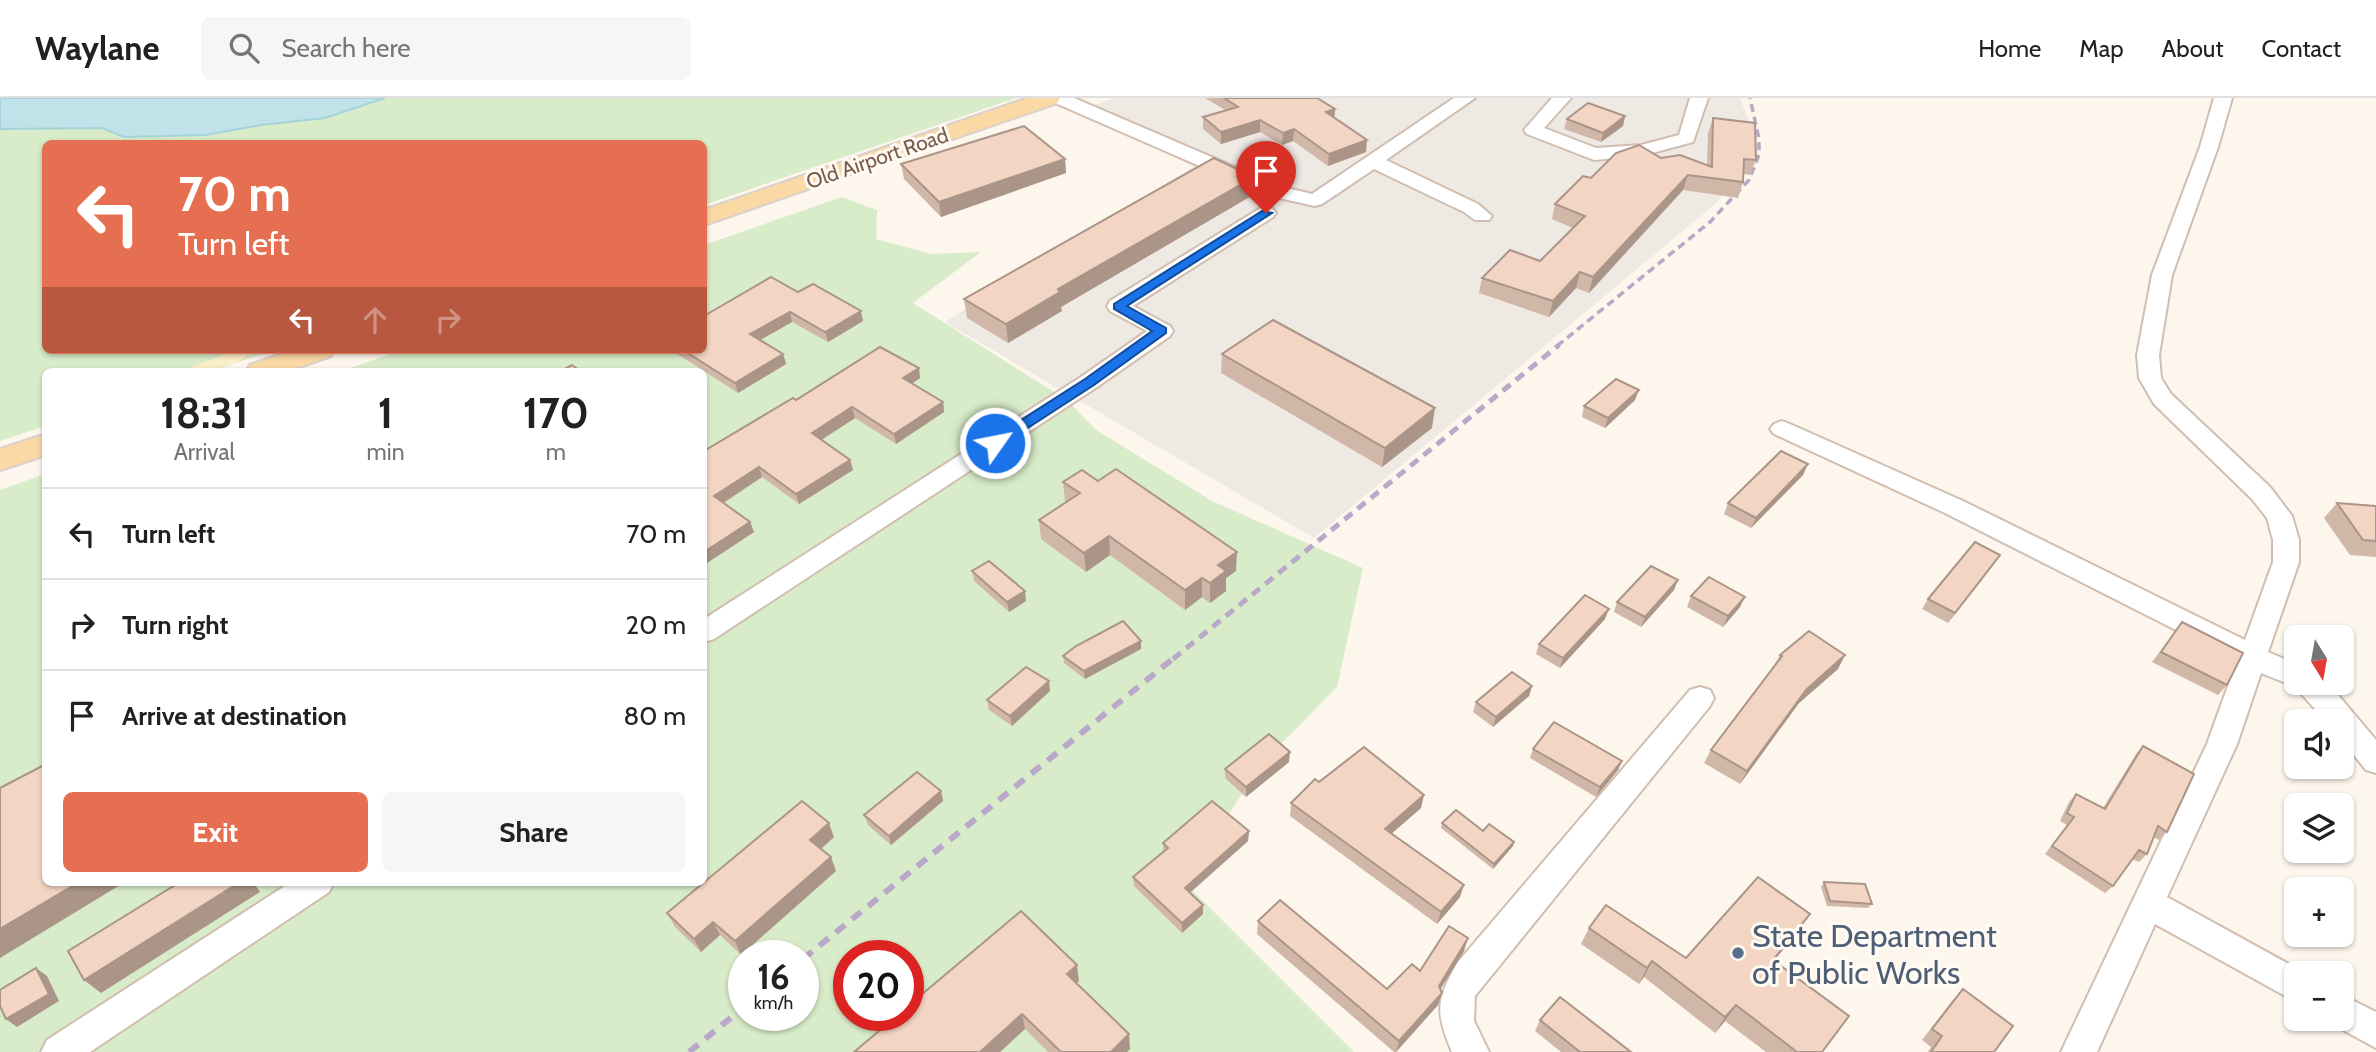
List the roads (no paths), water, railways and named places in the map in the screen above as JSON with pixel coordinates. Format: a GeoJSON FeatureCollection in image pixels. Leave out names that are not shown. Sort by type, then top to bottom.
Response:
{"type":"FeatureCollection","features":[{"type":"Feature","properties":{"kind":"main road","name":"Old Airport Road"},"geometry":{"type":"LineString","coordinates":[[707,217],[1049,98]]}},
{"type":"Feature","properties":{"kind":"main road"},"geometry":{"type":"LineString","coordinates":[[269,368],[309,354]]}},
{"type":"Feature","properties":{"kind":"main road"},"geometry":{"type":"LineString","coordinates":[[0,460],[42,445]]}},
{"type":"Feature","properties":{"kind":"street"},"geometry":{"type":"LineString","coordinates":[[1059,98],[1273,191],[1315,200],[1466,98]]}},
{"type":"Feature","properties":{"kind":"street"},"geometry":{"type":"LineString","coordinates":[[1562,98],[1533,130],[1594,154],[1641,150],[1688,138],[1699,98]]}},
{"type":"Feature","properties":{"kind":"street"},"geometry":{"type":"LineString","coordinates":[[2079,1052],[2222,744],[2286,562],[2286,540],[2279,516],[2261,493],[2162,398],[2150,378],[2148,355],[2162,275],[2209,147],[2223,98]]}},
{"type":"Feature","properties":{"kind":"street"},"geometry":{"type":"LineString","coordinates":[[1372,161],[1471,208],[1482,216]]}},
{"type":"Feature","properties":{"kind":"street"},"geometry":{"type":"LineString","coordinates":[[707,630],[1089,382],[1161,331],[1118,306],[1266,213]]}},
{"type":"Feature","properties":{"kind":"street"},"geometry":{"type":"LineString","coordinates":[[1782,429],[1954,507],[2284,671]]}},
{"type":"Feature","properties":{"kind":"street"},"geometry":{"type":"LineString","coordinates":[[2321,695],[2376,761]]}},
{"type":"Feature","properties":{"kind":"street"},"geometry":{"type":"LineString","coordinates":[[1471,1052],[1457,1025],[1455,995],[1479,962],[1700,698]]}},
{"type":"Feature","properties":{"kind":"street"},"geometry":{"type":"LineString","coordinates":[[59,1052],[312,886]]}},
{"type":"Feature","properties":{"kind":"street"},"geometry":{"type":"LineString","coordinates":[[2148,903],[2284,979]]}},
{"type":"Feature","properties":{"kind":"street"},"geometry":{"type":"LineString","coordinates":[[2354,1018],[2376,1031]]}},
{"type":"Feature","properties":{"kind":"water"},"geometry":{"type":"Polygon","coordinates":[[[0,98],[385,98],[325,118],[205,135],[124,137],[102,128],[0,129],[0,98]]]}},
{"type":"Feature","properties":{"kind":"railway"},"geometry":{"type":"LineString","coordinates":[[1557,346],[1710,222],[1749,180],[1759,155],[1759,139],[1750,98]]}},
{"type":"Feature","properties":{"kind":"railway"},"geometry":{"type":"LineString","coordinates":[[1173,659],[1559,345]]}},
{"type":"Feature","properties":{"kind":"railway"},"geometry":{"type":"LineString","coordinates":[[819,946],[1175,657]]}},
{"type":"Feature","properties":{"kind":"railway"},"geometry":{"type":"LineString","coordinates":[[689,1052],[728,1020]]}},
{"type":"Feature","properties":{"kind":"place","name":"State Department of Public Works"},"geometry":{"type":"Point","coordinates":[1738,953]}}]}
